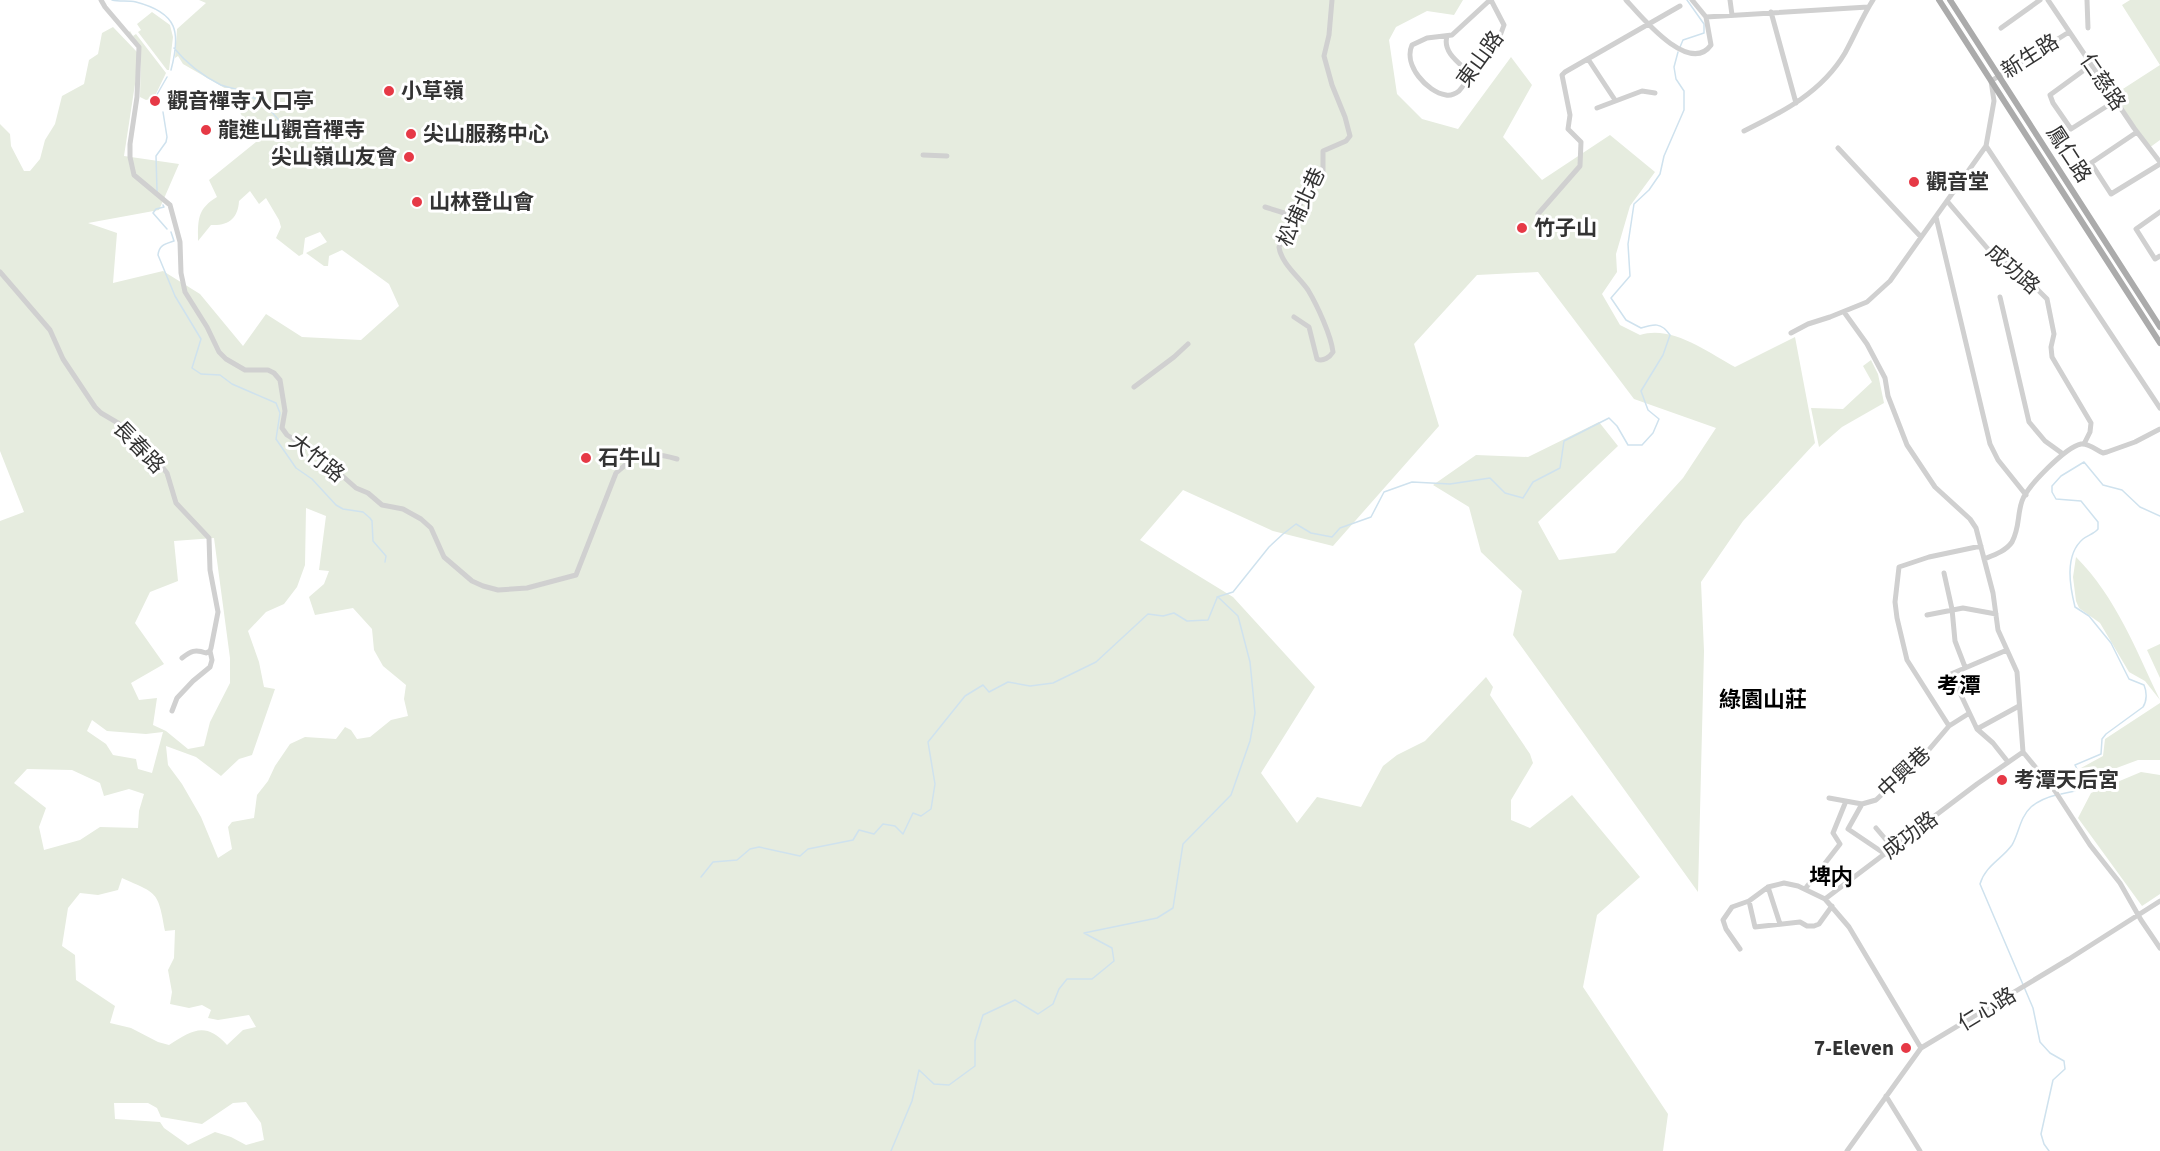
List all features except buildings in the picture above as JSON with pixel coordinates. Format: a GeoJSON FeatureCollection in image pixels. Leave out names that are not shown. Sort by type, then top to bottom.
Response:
{"type":"FeatureCollection","features":[{"type":"Feature","properties":{"kind":"main road","name":"鳳仁路"},"geometry":{"type":"LineString","coordinates":[[1939,0],[2160,343]]}},
{"type":"Feature","properties":{"kind":"main road","name":"鳳仁路"},"geometry":{"type":"LineString","coordinates":[[1950,0],[2160,327]]}},
{"type":"Feature","properties":{"kind":"street","name":"大竹路"},"geometry":{"type":"LineString","coordinates":[[101,0],[140,47],[137,97],[130,144],[134,175],[170,205],[180,242],[181,273],[185,292],[207,327],[214,345],[219,352],[245,370],[268,370],[280,380],[285,411],[282,428],[288,435],[315,452],[356,488],[368,493],[382,505],[415,514],[431,528],[444,557],[450,564],[472,581],[498,590],[527,588],[576,575],[616,473],[629,462],[649,454],[677,459]]}},
{"type":"Feature","properties":{"kind":"street","name":"松埔北巷"},"geometry":{"type":"LineString","coordinates":[[1294,317],[1309,327],[1318,360],[1329,357],[1333,352],[1329,337],[1309,291],[1279,250],[1312,181],[1323,171],[1323,151],[1346,141],[1350,136],[1324,56],[1329,35],[1332,0]]}},
{"type":"Feature","properties":{"kind":"street","name":"東山路"},"geometry":{"type":"LineString","coordinates":[[1491,0],[1504,28],[1497,44],[1459,91],[1446,95],[1424,82],[1416,73],[1409,57],[1412,45],[1427,38],[1454,34],[1491,0]]}},
{"type":"Feature","properties":{"kind":"street"},"geometry":{"type":"LineString","coordinates":[[1626,0],[1671,45],[1695,52],[1709,48],[1711,45],[1706,17],[1692,0]]}},
{"type":"Feature","properties":{"kind":"street"},"geometry":{"type":"LineString","coordinates":[[1730,0],[1732,15]]}},
{"type":"Feature","properties":{"kind":"street"},"geometry":{"type":"LineString","coordinates":[[1744,131],[1796,104],[1818,86],[1845,53],[1873,0]]}},
{"type":"Feature","properties":{"kind":"street"},"geometry":{"type":"LineString","coordinates":[[2001,28],[2040,0]]}},
{"type":"Feature","properties":{"kind":"street","name":"仁慈路"},"geometry":{"type":"LineString","coordinates":[[2048,0],[2115,101],[2160,163]]}},
{"type":"Feature","properties":{"kind":"street"},"geometry":{"type":"LineString","coordinates":[[2086,0],[2088,28]]}},
{"type":"Feature","properties":{"kind":"street"},"geometry":{"type":"LineString","coordinates":[[1538,214],[1580,164],[1581,142],[1568,129],[1570,115],[1562,75],[1680,6]]}},
{"type":"Feature","properties":{"kind":"street"},"geometry":{"type":"LineString","coordinates":[[1706,17],[1869,7]]}},
{"type":"Feature","properties":{"kind":"street"},"geometry":{"type":"LineString","coordinates":[[1770,12],[1796,104]]}},
{"type":"Feature","properties":{"kind":"street","name":"新生路"},"geometry":{"type":"LineString","coordinates":[[1990,81],[2069,32]]}},
{"type":"Feature","properties":{"kind":"street"},"geometry":{"type":"LineString","coordinates":[[1447,36],[1445,42],[1448,52],[1472,75]]}},
{"type":"Feature","properties":{"kind":"street"},"geometry":{"type":"LineString","coordinates":[[1588,59],[1615,100]]}},
{"type":"Feature","properties":{"kind":"street"},"geometry":{"type":"LineString","coordinates":[[2091,65],[2050,95],[2053,103],[2071,129],[2115,101]]}},
{"type":"Feature","properties":{"kind":"street","name":"鳳仁路"},"geometry":{"type":"LineString","coordinates":[[1791,333],[1808,324],[1867,302],[1890,281],[1986,146],[1994,101],[1990,81]]}},
{"type":"Feature","properties":{"kind":"street"},"geometry":{"type":"LineString","coordinates":[[1597,108],[1642,91],[1655,93]]}},
{"type":"Feature","properties":{"kind":"street"},"geometry":{"type":"LineString","coordinates":[[2137,132],[2091,163],[2111,194],[2160,163]]}},
{"type":"Feature","properties":{"kind":"street"},"geometry":{"type":"LineString","coordinates":[[1986,146],[2160,408]]}},
{"type":"Feature","properties":{"kind":"street"},"geometry":{"type":"LineString","coordinates":[[1838,148],[1921,237]]}},
{"type":"Feature","properties":{"kind":"street"},"geometry":{"type":"LineString","coordinates":[[923,155],[948,156]]}},
{"type":"Feature","properties":{"kind":"street","name":"成功路"},"geometry":{"type":"LineString","coordinates":[[1947,201],[1988,249],[2030,282],[2047,299],[2054,334],[2051,347],[2052,357],[2091,423],[2090,432],[2084,444]]}},
{"type":"Feature","properties":{"kind":"street"},"geometry":{"type":"LineString","coordinates":[[1265,207],[1294,216]]}},
{"type":"Feature","properties":{"kind":"street"},"geometry":{"type":"LineString","coordinates":[[2160,212],[2136,229],[2155,259],[2160,256]]}},
{"type":"Feature","properties":{"kind":"street"},"geometry":{"type":"LineString","coordinates":[[1936,217],[1990,444],[1998,460],[2026,495]]}},
{"type":"Feature","properties":{"kind":"street","name":"長春路"},"geometry":{"type":"LineString","coordinates":[[0,272],[50,330],[63,359],[95,406],[101,413],[118,423],[163,468],[176,503],[207,533],[210,544],[210,570],[218,612],[210,651],[212,660],[210,667],[177,699],[172,711]]}},
{"type":"Feature","properties":{"kind":"street","name":"成功路"},"geometry":{"type":"LineString","coordinates":[[2000,297],[2029,422],[2045,441],[2063,454]]}},
{"type":"Feature","properties":{"kind":"street"},"geometry":{"type":"LineString","coordinates":[[1844,312],[1867,344],[1886,378],[1888,396],[1907,445],[1935,487],[1970,519],[1976,528],[1993,593],[1998,630],[2017,672],[2023,752],[2055,791],[2090,846],[2120,883],[2160,948]]}},
{"type":"Feature","properties":{"kind":"street"},"geometry":{"type":"LineString","coordinates":[[1134,387],[1188,344]]}},
{"type":"Feature","properties":{"kind":"street"},"geometry":{"type":"LineString","coordinates":[[1984,559],[2007,548],[2012,542],[2020,520],[2022,501],[2046,470],[2063,454],[2084,444],[2103,453],[2135,442],[2160,429]]}},
{"type":"Feature","properties":{"kind":"street"},"geometry":{"type":"LineString","coordinates":[[1949,726],[1907,660],[1895,602],[1899,567],[1929,557],[1982,546]]}},
{"type":"Feature","properties":{"kind":"street"},"geometry":{"type":"LineString","coordinates":[[1944,573],[1952,609],[1955,641],[1965,667]]}},
{"type":"Feature","properties":{"kind":"street"},"geometry":{"type":"LineString","coordinates":[[1928,615],[1964,608],[1996,614]]}},
{"type":"Feature","properties":{"kind":"street"},"geometry":{"type":"LineString","coordinates":[[183,657],[196,650],[206,653],[210,651]]}},
{"type":"Feature","properties":{"kind":"street"},"geometry":{"type":"LineString","coordinates":[[2007,650],[1951,674],[1977,729],[1993,743],[2008,762]]}},
{"type":"Feature","properties":{"kind":"street"},"geometry":{"type":"LineString","coordinates":[[1977,729],[2019,706]]}},
{"type":"Feature","properties":{"kind":"street","name":"中興巷"},"geometry":{"type":"LineString","coordinates":[[1829,798],[1863,804],[1876,800],[1910,772],[1949,726],[1968,714]]}},
{"type":"Feature","properties":{"kind":"street","name":"成功路"},"geometry":{"type":"LineString","coordinates":[[1825,899],[2023,752]]}},
{"type":"Feature","properties":{"kind":"street"},"geometry":{"type":"LineString","coordinates":[[1805,889],[1840,844],[1833,833],[1846,801]]}},
{"type":"Feature","properties":{"kind":"street"},"geometry":{"type":"LineString","coordinates":[[1863,804],[1848,829],[1885,854]]}},
{"type":"Feature","properties":{"kind":"street"},"geometry":{"type":"LineString","coordinates":[[1876,828],[1893,848]]}},
{"type":"Feature","properties":{"kind":"street"},"geometry":{"type":"LineString","coordinates":[[1740,948],[1726,929],[1723,920],[1732,907],[1749,901],[1768,887],[1784,884],[1805,889],[1825,899],[1849,927],[1921,1048]]}},
{"type":"Feature","properties":{"kind":"street"},"geometry":{"type":"LineString","coordinates":[[1768,887],[1780,924]]}},
{"type":"Feature","properties":{"kind":"street"},"geometry":{"type":"LineString","coordinates":[[1749,901],[1755,927],[1800,922],[1807,926],[1814,926],[1819,924],[1832,906]]}},
{"type":"Feature","properties":{"kind":"street","name":"仁心路"},"geometry":{"type":"LineString","coordinates":[[1847,1151],[1921,1048],[2027,985],[2160,901]]}},
{"type":"Feature","properties":{"kind":"street"},"geometry":{"type":"LineString","coordinates":[[1886,1096],[1920,1151]]}},
{"type":"Feature","properties":{"kind":"shaded area"},"geometry":{"type":"Polygon","coordinates":[[[199,0],[1463,0],[1454,15],[1427,11],[1396,27],[1389,40],[1397,94],[1422,119],[1458,129],[1511,57],[1532,85],[1503,137],[1542,180],[1610,135],[1655,172],[1630,206],[1616,254],[1617,272],[1602,294],[1620,325],[1640,335],[1652,333],[1677,337],[1735,367],[1795,337],[1815,443],[1743,521],[1701,582],[1704,651],[1698,892],[1513,635],[1522,591],[1481,552],[1469,507],[1433,485],[1476,455],[1528,457],[1599,422],[1618,446],[1538,522],[1559,560],[1615,553],[1683,478],[1716,428],[1634,399],[1538,272],[1477,275],[1414,344],[1439,426],[1333,546],[1273,531],[1183,490],[1140,540],[1233,597],[1315,687],[1261,773],[1297,823],[1317,797],[1361,807],[1383,766],[1397,755],[1425,741],[1486,677],[1493,687],[1490,695],[1530,754],[1533,763],[1511,800],[1511,820],[1530,828],[1572,795],[1640,877],[1597,915],[1583,987],[1668,1114],[1663,1151],[0,1151],[0,521],[24,512],[0,451],[0,124],[10,134],[11,146],[24,171],[30,171],[40,159],[45,140],[55,124],[62,96],[84,84],[89,60],[98,54],[102,33],[113,27],[137,52],[137,71],[124,156],[179,164],[159,210],[88,223],[117,233],[113,283],[163,271],[200,294],[243,346],[266,314],[302,337],[361,340],[399,306],[389,284],[342,250],[329,256],[328,266],[324,266],[306,253],[327,242],[320,232],[305,238],[303,254],[299,256],[276,238],[281,227],[266,198],[259,204],[250,191],[239,201],[237,212],[231,220],[223,224],[211,225],[198,241],[198,227],[202,211],[210,201],[217,197],[209,180],[256,142],[228,90],[183,64],[178,56],[175,58],[177,29],[206,3],[199,0]],[[306,508],[305,565],[297,587],[284,604],[266,612],[248,631],[259,662],[264,687],[275,689],[252,755],[239,759],[221,776],[196,757],[166,746],[168,765],[201,817],[218,858],[232,849],[228,827],[232,822],[254,818],[257,795],[290,744],[305,737],[336,739],[345,727],[351,730],[357,739],[370,737],[391,720],[408,716],[404,699],[406,685],[383,666],[374,650],[372,629],[353,608],[315,615],[309,597],[324,584],[329,571],[319,570],[326,516],[306,508]],[[214,538],[174,541],[178,581],[150,592],[135,623],[164,664],[131,683],[139,700],[157,698],[153,725],[166,731],[188,749],[204,746],[210,722],[230,683],[230,658],[214,538]],[[92,720],[87,731],[106,744],[113,755],[136,759],[138,769],[152,773],[163,732],[146,734],[107,731],[92,720]],[[27,769],[14,783],[46,808],[39,827],[44,850],[80,840],[100,827],[138,828],[139,811],[144,794],[129,789],[104,796],[100,783],[72,770],[27,769]],[[122,878],[118,890],[98,895],[80,893],[68,908],[62,946],[75,955],[76,980],[115,1006],[110,1023],[131,1028],[169,1045],[192,1032],[205,1030],[219,1037],[227,1045],[243,1030],[256,1027],[249,1015],[218,1020],[208,1018],[211,1010],[202,1005],[189,1008],[170,1004],[172,992],[168,970],[174,958],[175,930],[165,931],[158,900],[149,891],[122,878]],[[246,1102],[233,1103],[202,1124],[161,1117],[157,1108],[148,1103],[114,1103],[115,1119],[160,1122],[164,1128],[188,1145],[215,1132],[246,1145],[264,1140],[261,1123],[246,1102]]]}},
{"type":"Feature","properties":{"kind":"shaded area"},"geometry":{"type":"Polygon","coordinates":[[[2130,0],[2160,0],[2160,65],[2122,5],[2130,0]]]}},
{"type":"Feature","properties":{"kind":"shaded area"},"geometry":{"type":"Polygon","coordinates":[[[152,12],[170,25],[173,37],[169,70],[138,32],[141,30],[137,24],[152,12]]]}},
{"type":"Feature","properties":{"kind":"shaded area"},"geometry":{"type":"Polygon","coordinates":[[[130,31],[133,36],[136,34],[166,73],[154,98],[146,100],[140,97],[141,51],[127,34],[130,31]]]}},
{"type":"Feature","properties":{"kind":"shaded area"},"geometry":{"type":"Polygon","coordinates":[[[2160,65],[2160,140],[2149,148],[2112,96],[2160,65]]]}},
{"type":"Feature","properties":{"kind":"shaded area"},"geometry":{"type":"Polygon","coordinates":[[[1871,360],[1878,374],[1884,403],[1842,427],[1819,447],[1811,408],[1843,409],[1872,382],[1863,366],[1871,360]]]}},
{"type":"Feature","properties":{"kind":"shaded area"},"geometry":{"type":"Polygon","coordinates":[[[2076,557],[2103,589],[2114,607],[2160,700],[2145,681],[2129,672],[2100,623],[2079,608],[2073,577],[2076,557]]]}},
{"type":"Feature","properties":{"kind":"shaded area"},"geometry":{"type":"Polygon","coordinates":[[[2160,644],[2160,678],[2147,650],[2160,644]]]}},
{"type":"Feature","properties":{"kind":"shaded area"},"geometry":{"type":"Polygon","coordinates":[[[2160,703],[2160,760],[2138,760],[2087,779],[2081,768],[2103,756],[2105,739],[2160,703]]]}},
{"type":"Feature","properties":{"kind":"shaded area"},"geometry":{"type":"Polygon","coordinates":[[[2141,772],[2160,775],[2160,894],[2142,906],[2078,818],[2091,793],[2141,772]]]}},
{"type":"Feature","properties":{"kind":"waterway"},"geometry":{"type":"LineString","coordinates":[[112,0],[133,1],[161,12],[168,18],[173,26],[176,45],[171,70]]}},
{"type":"Feature","properties":{"kind":"waterway"},"geometry":{"type":"LineString","coordinates":[[1680,47],[1683,40],[1704,33],[1704,24],[1687,0]]}},
{"type":"Feature","properties":{"kind":"waterway"},"geometry":{"type":"LineString","coordinates":[[174,48],[208,78],[249,95],[261,103],[284,128]]}},
{"type":"Feature","properties":{"kind":"waterway"},"geometry":{"type":"LineString","coordinates":[[1217,597],[1233,592],[1269,547],[1296,524],[1311,533],[1332,537],[1340,528],[1371,517],[1384,492],[1412,482],[1450,484],[1490,478],[1505,493],[1523,498],[1533,482],[1560,468],[1564,441],[1609,418],[1617,426],[1628,445],[1642,445],[1653,433],[1659,419],[1648,410],[1641,391],[1663,355],[1670,335],[1660,326],[1641,328],[1626,320],[1611,298],[1630,276],[1628,244],[1634,204],[1649,190],[1660,174],[1664,156],[1684,110],[1684,91],[1676,79],[1674,67],[1678,52]]}},
{"type":"Feature","properties":{"kind":"waterway"},"geometry":{"type":"LineString","coordinates":[[155,98],[167,77]]}},
{"type":"Feature","properties":{"kind":"waterway"},"geometry":{"type":"LineString","coordinates":[[157,191],[156,156],[167,137],[163,112]]}},
{"type":"Feature","properties":{"kind":"waterway"},"geometry":{"type":"LineString","coordinates":[[163,205],[164,207],[156,209],[153,213],[167,229]]}},
{"type":"Feature","properties":{"kind":"waterway"},"geometry":{"type":"LineString","coordinates":[[171,232],[174,241],[161,247],[158,255],[175,296],[201,339],[192,368],[201,374],[220,375],[232,384],[276,403],[280,413],[276,439],[296,468],[312,479],[336,505],[343,509],[363,512],[370,518],[373,541],[386,556],[385,562]]}},
{"type":"Feature","properties":{"kind":"waterway"},"geometry":{"type":"LineString","coordinates":[[2061,794],[2075,791],[2084,783],[2075,765],[2101,754],[2102,739],[2143,707],[2146,693],[2144,685],[2129,679],[2111,643],[2089,616],[2075,607],[2070,581],[2073,554],[2083,539],[2098,529],[2098,522],[2081,501],[2056,499],[2052,486],[2061,476],[2084,462],[2103,485],[2122,490],[2140,507],[2160,516]]}},
{"type":"Feature","properties":{"kind":"waterway"},"geometry":{"type":"LineString","coordinates":[[891,1151],[912,1101],[919,1070],[934,1084],[949,1085],[975,1066],[975,1041],[983,1015],[1015,1000],[1038,1014],[1053,1004],[1059,989],[1067,979],[1092,979],[1114,961],[1112,948],[1084,933],[1157,918],[1173,908],[1183,844],[1231,795],[1250,741],[1255,713],[1250,662],[1238,616],[1218,597]]}},
{"type":"Feature","properties":{"kind":"waterway"},"geometry":{"type":"LineString","coordinates":[[701,877],[713,862],[737,860],[750,849],[759,847],[800,856],[808,849],[853,840],[859,830],[874,834],[883,824],[895,826],[903,834],[913,813],[921,816],[931,809],[935,784],[928,742],[965,696],[983,685],[989,692],[1008,682],[1030,686],[1053,683],[1096,662],[1148,614],[1163,616],[1174,613],[1187,621],[1208,620],[1217,598]]}},
{"type":"Feature","properties":{"kind":"waterway"},"geometry":{"type":"LineString","coordinates":[[2049,1151],[2041,1134],[2053,1080],[2065,1069],[2064,1061],[2050,1053],[2040,1042],[2033,1008],[1980,884],[1990,867],[2012,845],[2027,811],[2046,798],[2056,795]]}},
{"type":"Feature","properties":{"kind":"place","name":"小草嶺"},"geometry":{"type":"Point","coordinates":[389,91]}},
{"type":"Feature","properties":{"kind":"place","name":"觀音禪寺入口亭"},"geometry":{"type":"Point","coordinates":[155,101]}},
{"type":"Feature","properties":{"kind":"place","name":"龍進山觀音禪寺"},"geometry":{"type":"Point","coordinates":[206,130]}},
{"type":"Feature","properties":{"kind":"place","name":"尖山服務中心"},"geometry":{"type":"Point","coordinates":[411,134]}},
{"type":"Feature","properties":{"kind":"place","name":"尖山嶺山友會"},"geometry":{"type":"Point","coordinates":[409,157]}},
{"type":"Feature","properties":{"kind":"place","name":"觀音堂"},"geometry":{"type":"Point","coordinates":[1914,182]}},
{"type":"Feature","properties":{"kind":"place","name":"山林登山會"},"geometry":{"type":"Point","coordinates":[417,202]}},
{"type":"Feature","properties":{"kind":"place","name":"竹子山"},"geometry":{"type":"Point","coordinates":[1522,228]}},
{"type":"Feature","properties":{"kind":"place","name":"石牛山"},"geometry":{"type":"Point","coordinates":[586,458]}},
{"type":"Feature","properties":{"kind":"place","name":"考潭天后宮"},"geometry":{"type":"Point","coordinates":[2002,780]}},
{"type":"Feature","properties":{"kind":"place","name":"7-Eleven"},"geometry":{"type":"Point","coordinates":[1906,1048]}},
{"type":"Feature","properties":{"kind":"district","name":"考潭"},"geometry":{"type":"Point","coordinates":[1959,685]}},
{"type":"Feature","properties":{"kind":"district","name":"綠園山莊"},"geometry":{"type":"Point","coordinates":[1763,699]}},
{"type":"Feature","properties":{"kind":"district","name":"埤内"},"geometry":{"type":"Point","coordinates":[1831,876]}}]}
